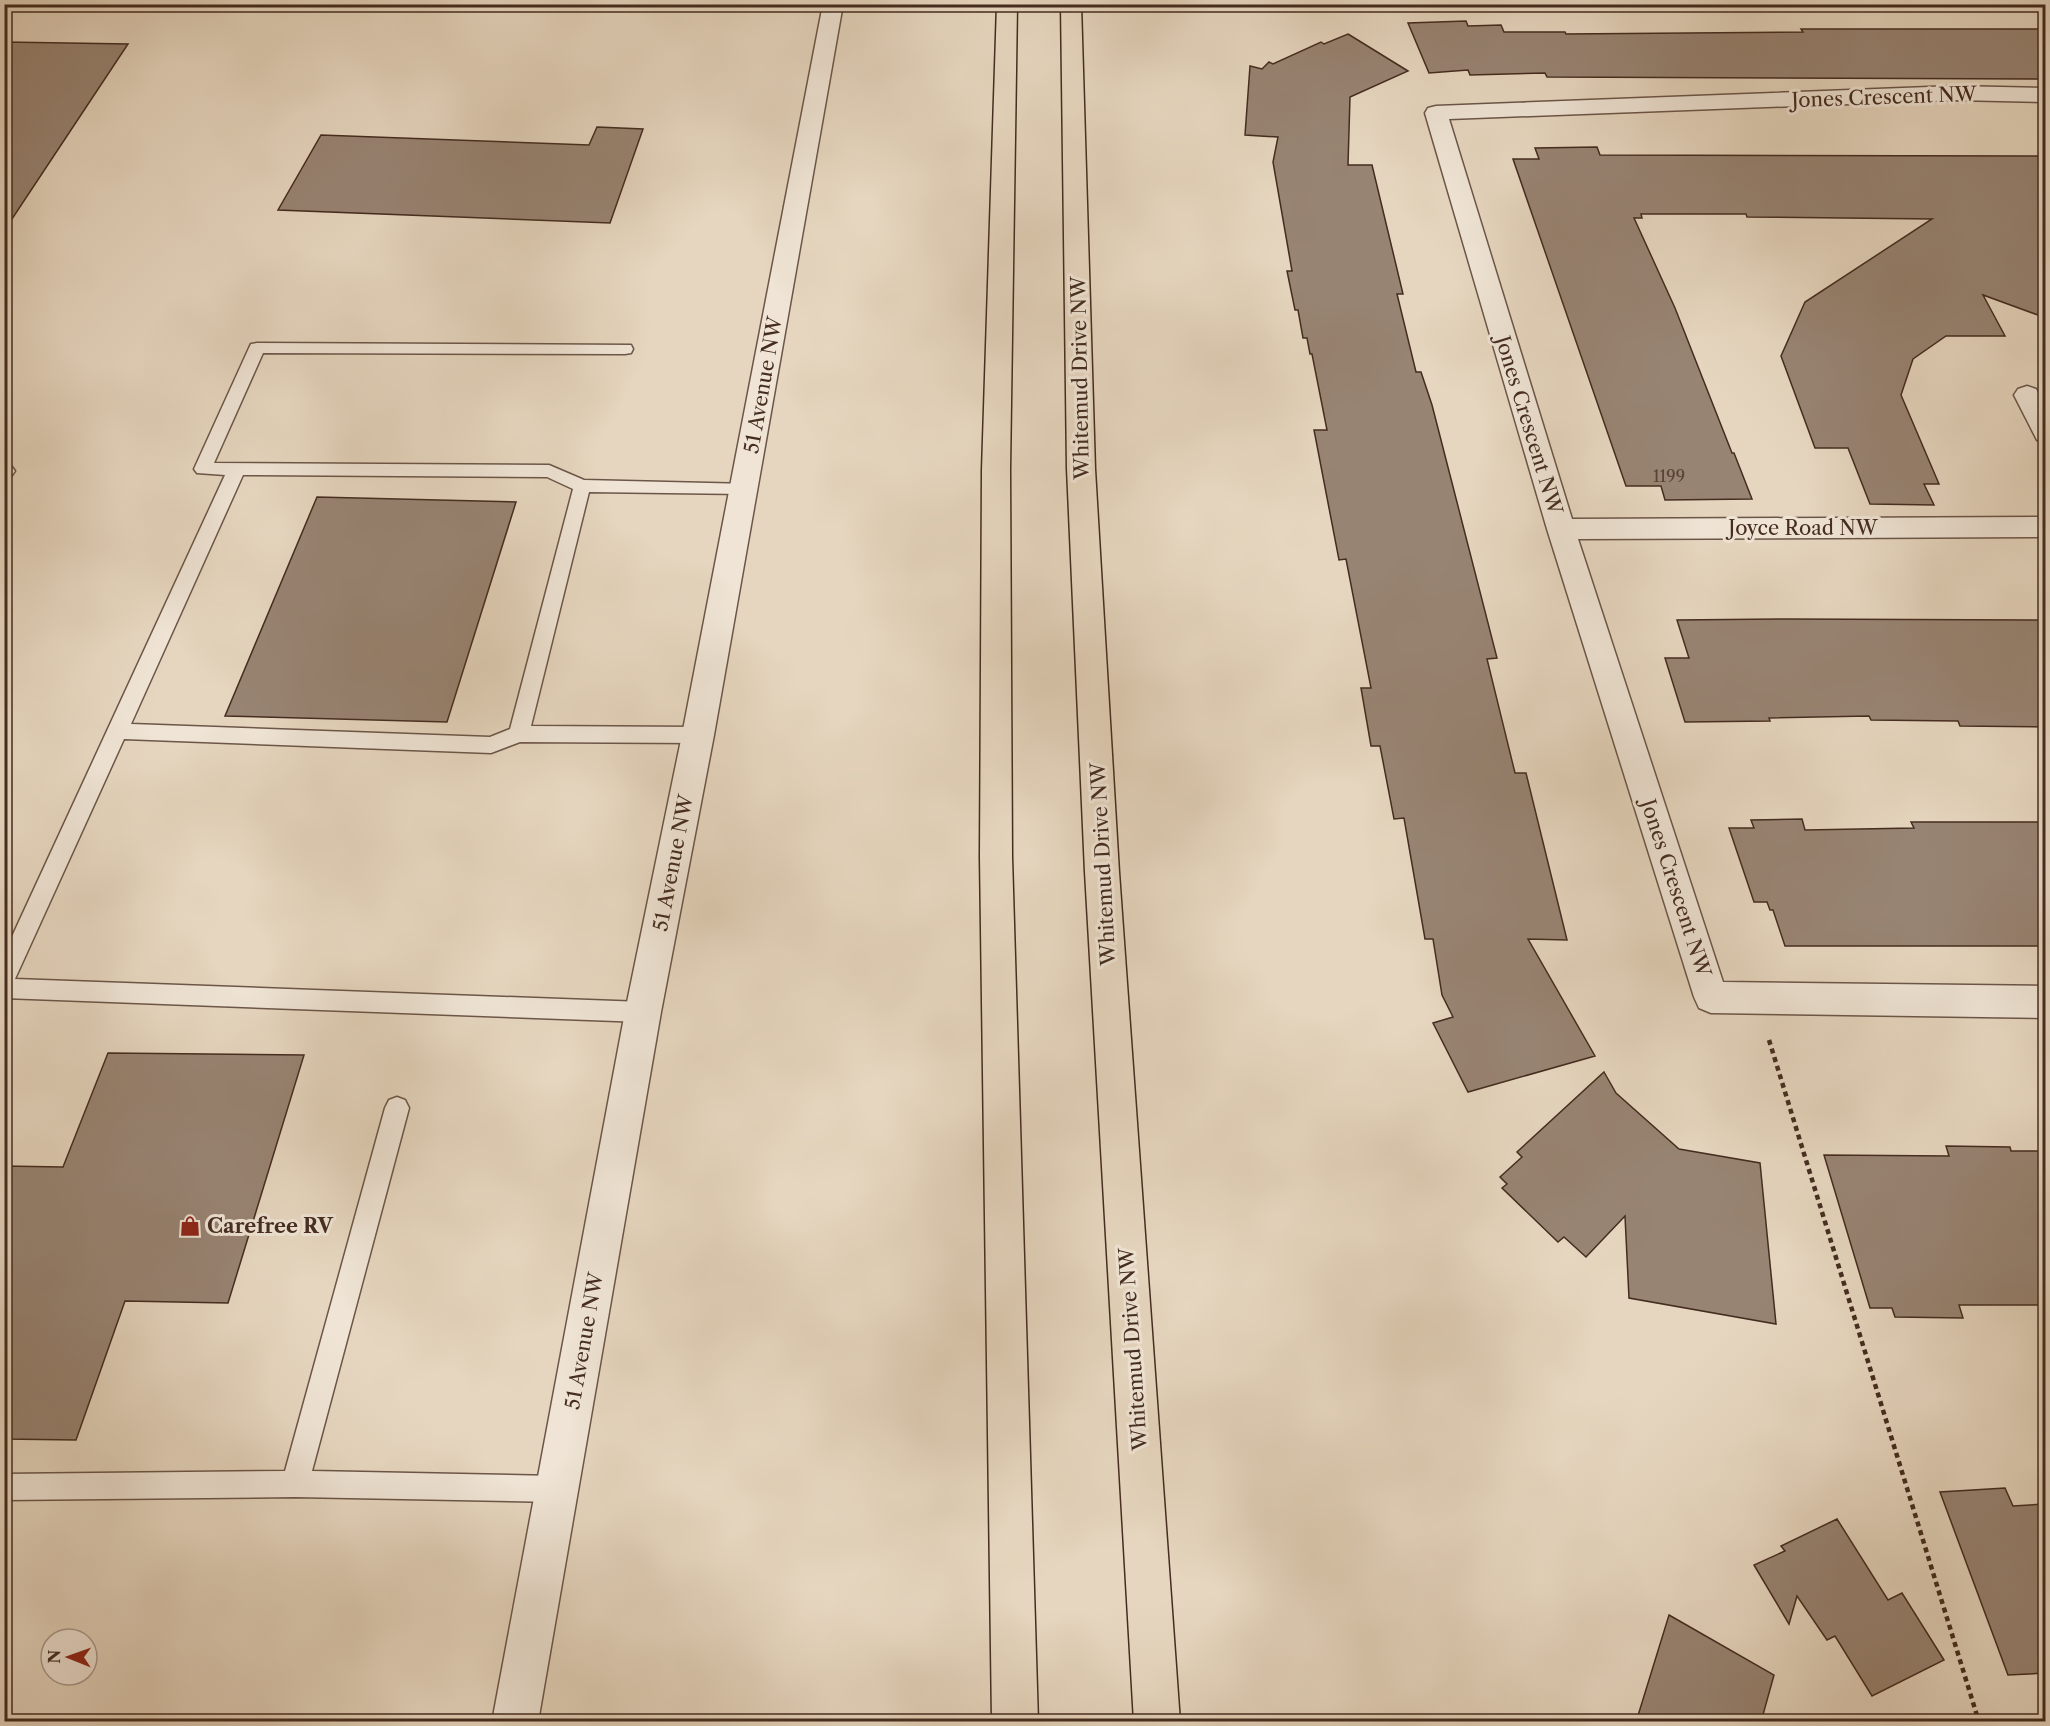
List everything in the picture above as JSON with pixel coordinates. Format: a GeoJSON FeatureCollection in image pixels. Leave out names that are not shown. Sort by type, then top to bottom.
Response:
{"type":"FeatureCollection","features":[{"type":"Feature","properties":{"kind":"highway"},"geometry":{"type":"LineString","coordinates":[[1006,4],[997,458],[996,857],[1015,1722]]}},
{"type":"Feature","properties":{"kind":"highway","name":"Whitemud Drive NW"},"geometry":{"type":"LineString","coordinates":[[1071,4],[1082,469],[1102,872],[1157,1722]]}},
{"type":"Feature","properties":{"kind":"street","name":"51 Avenue NW"},"geometry":{"type":"LineString","coordinates":[[514,1722],[643,1012],[698,735],[833,4]]}},
{"type":"Feature","properties":{"kind":"street","name":"Jones Crescent NW"},"geometry":{"type":"LineString","coordinates":[[2046,95],[1955,93],[1436,113],[1561,529],[1711,997],[2046,1002]]}},
{"type":"Feature","properties":{"kind":"street"},"geometry":{"type":"LineString","coordinates":[[2027,395],[2046,434]]}},
{"type":"Feature","properties":{"kind":"street","name":"Joyce Road NW"},"geometry":{"type":"LineString","coordinates":[[1561,529],[2046,527]]}},
{"type":"Feature","properties":{"kind":"lane"},"geometry":{"type":"LineString","coordinates":[[625,349],[257,348],[203,469],[549,471],[582,486],[744,488]]}},
{"type":"Feature","properties":{"kind":"lane"},"geometry":{"type":"LineString","coordinates":[[4,979],[237,469]]}},
{"type":"Feature","properties":{"kind":"lane"},"geometry":{"type":"LineString","coordinates":[[519,734],[582,486]]}},
{"type":"Feature","properties":{"kind":"lane"},"geometry":{"type":"LineString","coordinates":[[117,730],[491,745],[519,734],[698,735]]}},
{"type":"Feature","properties":{"kind":"lane"},"geometry":{"type":"LineString","coordinates":[[4,988],[643,1012]]}},
{"type":"Feature","properties":{"kind":"lane"},"geometry":{"type":"LineString","coordinates":[[295,1484],[397,1108]]}},
{"type":"Feature","properties":{"kind":"lane"},"geometry":{"type":"LineString","coordinates":[[4,1487],[295,1484],[557,1489]]}},
{"type":"Feature","properties":{"kind":"path"},"geometry":{"type":"LineString","coordinates":[[1756,998],[1979,1722]]}},
{"type":"Feature","properties":{"kind":"building"},"geometry":{"type":"Polygon","coordinates":[[[1466,21],[1468,26],[1501,25],[1504,32],[1565,32],[1566,34],[1803,32],[1801,29],[2046,29],[2046,79],[1547,77],[1545,73],[1470,75],[1468,70],[1429,73],[1408,23],[1466,21]]]}},
{"type":"Feature","properties":{"kind":"building"},"geometry":{"type":"Polygon","coordinates":[[[1348,34],[1408,71],[1350,97],[1348,165],[1372,165],[1403,294],[1397,294],[1416,372],[1421,372],[1432,405],[1497,658],[1487,659],[1515,773],[1526,773],[1567,940],[1528,939],[1595,1056],[1468,1092],[1433,1023],[1453,1017],[1442,995],[1433,939],[1425,939],[1404,818],[1394,819],[1380,746],[1371,746],[1361,688],[1371,688],[1346,559],[1339,560],[1314,430],[1327,430],[1312,354],[1310,354],[1307,338],[1303,338],[1287,271],[1292,271],[1273,162],[1278,137],[1245,135],[1250,66],[1262,69],[1269,62],[1273,64],[1321,42],[1324,44],[1348,34]]]}},
{"type":"Feature","properties":{"kind":"building"},"geometry":{"type":"Polygon","coordinates":[[[4,42],[128,44],[4,231],[4,42]]]}},
{"type":"Feature","properties":{"kind":"building"},"geometry":{"type":"Polygon","coordinates":[[[597,127],[643,129],[610,223],[278,210],[321,135],[589,145],[597,127]]]}},
{"type":"Feature","properties":{"kind":"building"},"geometry":{"type":"Polygon","coordinates":[[[1597,147],[1600,155],[2046,156],[2046,318],[1983,295],[2005,336],[1946,336],[1913,359],[1901,395],[1939,484],[1924,484],[1934,505],[1870,504],[1848,448],[1815,448],[1781,356],[1805,302],[1932,219],[1747,217],[1746,214],[1641,214],[1642,218],[1634,218],[1675,308],[1752,499],[1665,500],[1661,486],[1626,486],[1513,159],[1539,159],[1535,148],[1597,147]]]}},
{"type":"Feature","properties":{"kind":"building"},"geometry":{"type":"Polygon","coordinates":[[[317,497],[516,502],[447,722],[225,716],[317,497]]]}},
{"type":"Feature","properties":{"kind":"building"},"geometry":{"type":"Polygon","coordinates":[[[1677,620],[2046,620],[2046,727],[1960,726],[1958,721],[1871,720],[1869,716],[1685,722],[1665,658],[1689,658],[1677,620]]]}},
{"type":"Feature","properties":{"kind":"building"},"geometry":{"type":"Polygon","coordinates":[[[1802,819],[1805,830],[1914,828],[1911,822],[2046,822],[2046,946],[1785,946],[1773,910],[1770,910],[1767,902],[1754,902],[1729,828],[1754,828],[1751,820],[1802,819]]]}},
{"type":"Feature","properties":{"kind":"building"},"geometry":{"type":"Polygon","coordinates":[[[108,1053],[304,1055],[228,1303],[125,1301],[76,1440],[4,1439],[4,1166],[63,1167],[108,1053]]]}},
{"type":"Feature","properties":{"kind":"building"},"geometry":{"type":"Polygon","coordinates":[[[1604,1072],[1616,1093],[1679,1149],[1760,1163],[1776,1324],[1629,1298],[1625,1216],[1586,1257],[1564,1237],[1558,1242],[1502,1188],[1507,1184],[1500,1177],[1522,1157],[1517,1152],[1604,1072]]]}},
{"type":"Feature","properties":{"kind":"building"},"geometry":{"type":"Polygon","coordinates":[[[1946,1146],[2010,1147],[2011,1151],[2046,1151],[2046,1305],[1959,1305],[1963,1318],[1895,1317],[1892,1308],[1870,1308],[1824,1155],[1949,1156],[1946,1146]]]}},
{"type":"Feature","properties":{"kind":"building"},"geometry":{"type":"Polygon","coordinates":[[[2005,1488],[2013,1506],[2046,1504],[2046,1673],[2008,1675],[1940,1492],[2005,1488]]]}},
{"type":"Feature","properties":{"kind":"building"},"geometry":{"type":"Polygon","coordinates":[[[1837,1519],[1888,1600],[1902,1593],[1944,1660],[1872,1696],[1835,1636],[1827,1640],[1797,1596],[1789,1624],[1754,1565],[1785,1551],[1781,1546],[1837,1519]]]}},
{"type":"Feature","properties":{"kind":"building"},"geometry":{"type":"Polygon","coordinates":[[[1669,1615],[1774,1675],[1761,1722],[1636,1722],[1669,1615]]]}},
{"type":"Feature","properties":{"kind":"place","name":"Carefree RV"},"geometry":{"type":"Point","coordinates":[190,1226]}}]}
